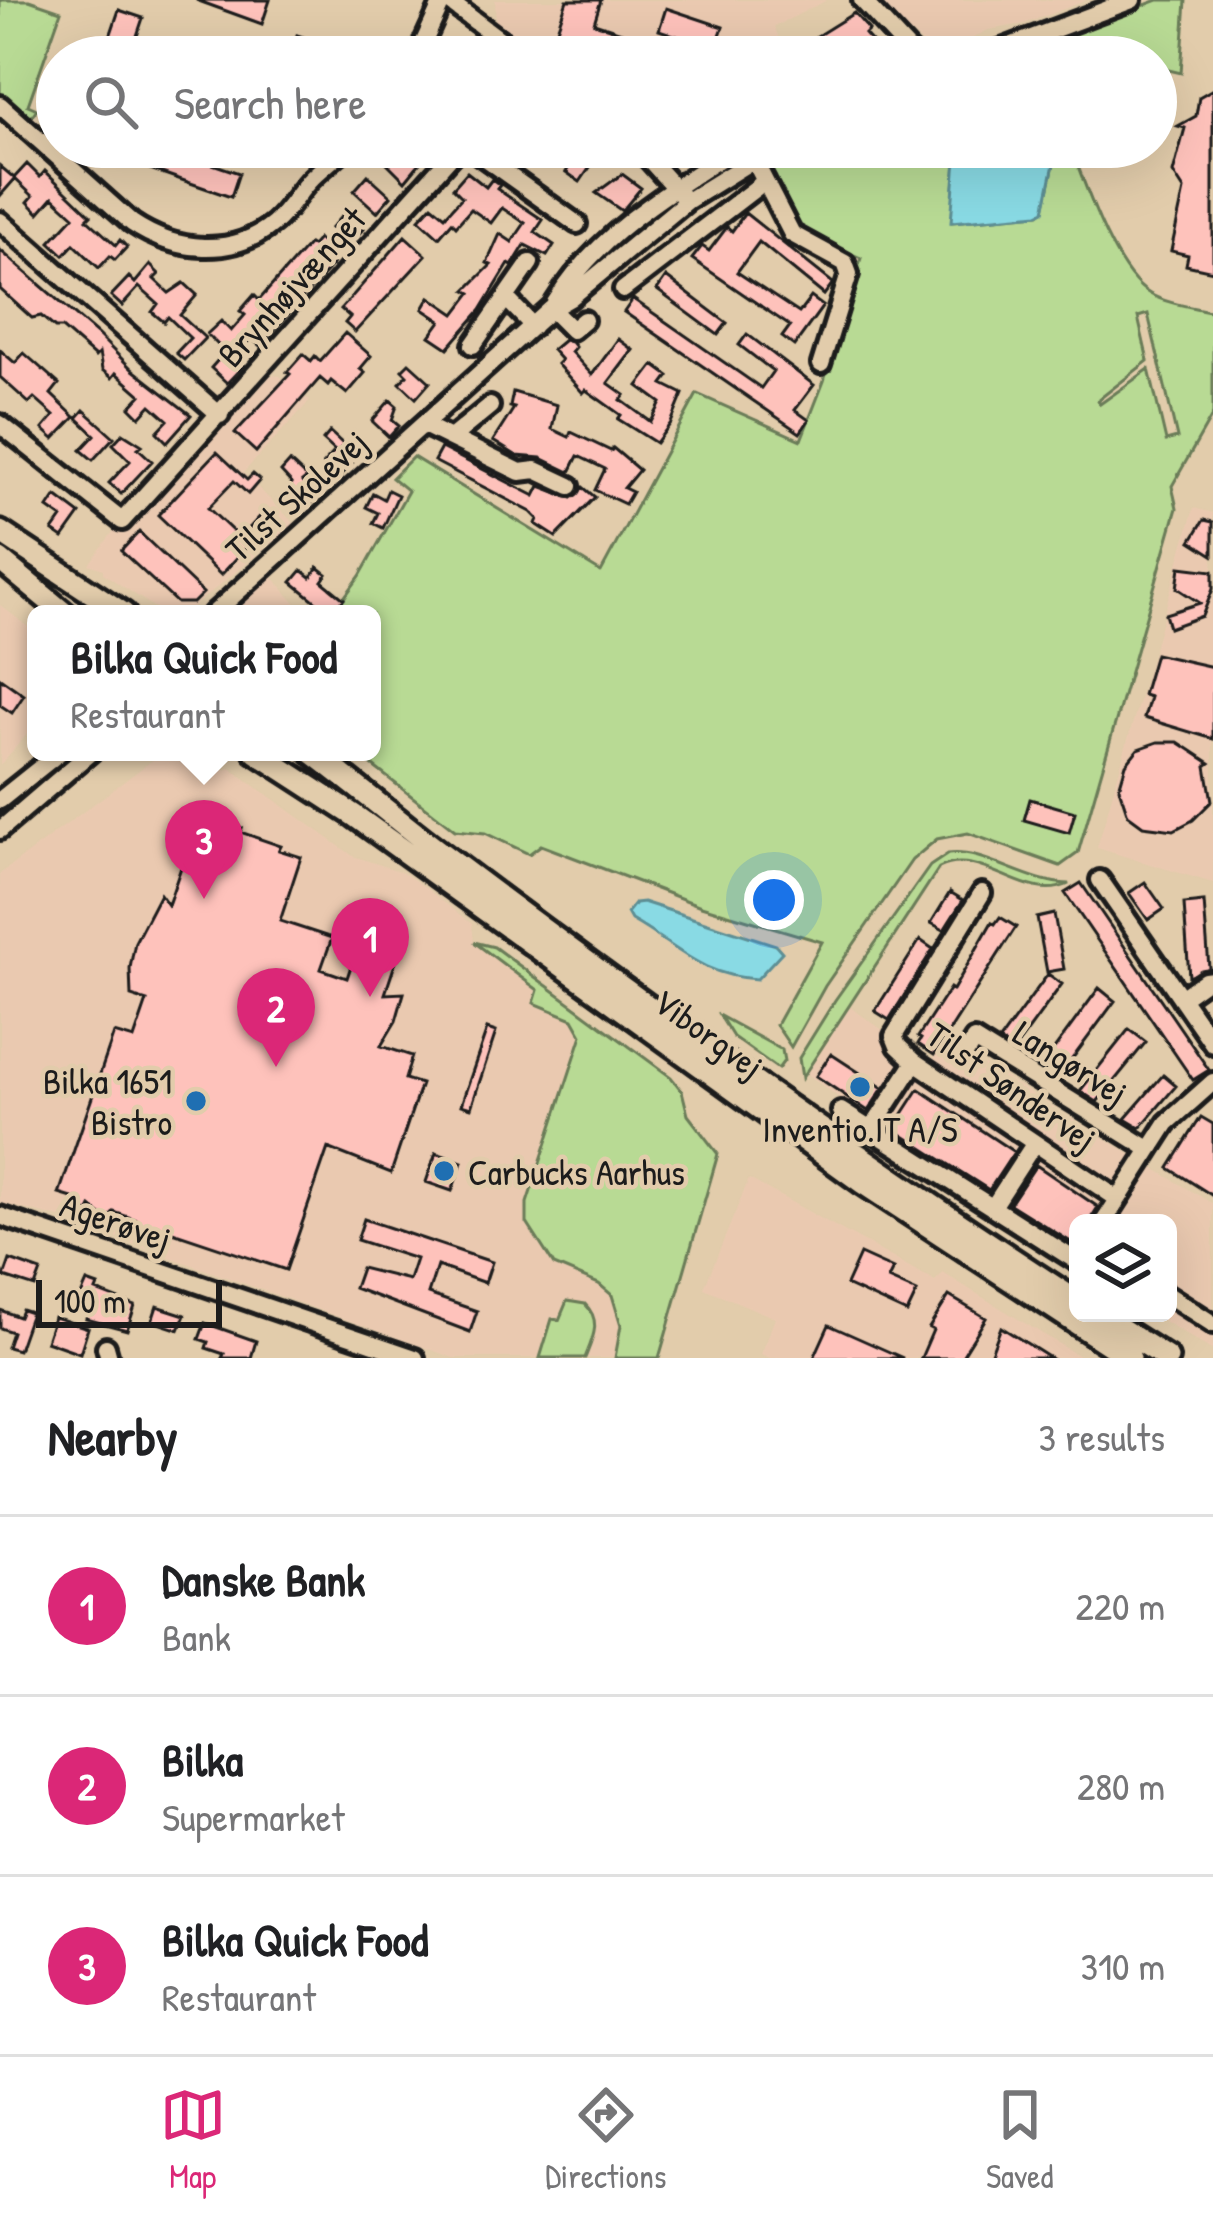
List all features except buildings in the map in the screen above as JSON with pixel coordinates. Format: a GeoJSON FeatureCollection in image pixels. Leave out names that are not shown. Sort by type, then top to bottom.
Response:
{"type":"FeatureCollection","features":[{"type":"Feature","properties":{"kind":"main road"},"geometry":{"type":"LineString","coordinates":[[0,532],[110,605]]}},
{"type":"Feature","properties":{"kind":"main road"},"geometry":{"type":"LineString","coordinates":[[0,560],[54,605]]}},
{"type":"Feature","properties":{"kind":"main road","name":"Viborgvej"},"geometry":{"type":"LineString","coordinates":[[270,761],[356,816],[863,1183],[1130,1358]]}},
{"type":"Feature","properties":{"kind":"main road","name":"Viborgvej"},"geometry":{"type":"LineString","coordinates":[[323,761],[437,851],[742,1074],[940,1214],[1069,1296]]}},
{"type":"Feature","properties":{"kind":"main road"},"geometry":{"type":"LineString","coordinates":[[1110,1322],[1167,1358]]}},
{"type":"Feature","properties":{"kind":"street"},"geometry":{"type":"LineString","coordinates":[[428,36],[445,0],[494,36]]}},
{"type":"Feature","properties":{"kind":"street"},"geometry":{"type":"LineString","coordinates":[[862,0],[895,36]]}},
{"type":"Feature","properties":{"kind":"street"},"geometry":{"type":"LineString","coordinates":[[1037,36],[1132,0]]}},
{"type":"Feature","properties":{"kind":"street"},"geometry":{"type":"LineString","coordinates":[[0,105],[36,137]]}},
{"type":"Feature","properties":{"kind":"street"},"geometry":{"type":"LineString","coordinates":[[70,168],[132,223],[157,238],[186,246],[218,247],[271,226],[323,168]]}},
{"type":"Feature","properties":{"kind":"street","name":"Brynhøjvænget"},"geometry":{"type":"LineString","coordinates":[[0,424],[122,520],[440,168]]}},
{"type":"Feature","properties":{"kind":"street"},"geometry":{"type":"LineString","coordinates":[[498,168],[577,224]]}},
{"type":"Feature","properties":{"kind":"street"},"geometry":{"type":"LineString","coordinates":[[657,168],[681,194]]}},
{"type":"Feature","properties":{"kind":"street","name":"Tilst Skolevej"},"geometry":{"type":"LineString","coordinates":[[223,605],[681,194],[722,168]]}},
{"type":"Feature","properties":{"kind":"street"},"geometry":{"type":"LineString","coordinates":[[756,168],[792,234],[845,263],[849,274],[821,364]]}},
{"type":"Feature","properties":{"kind":"street"},"geometry":{"type":"LineString","coordinates":[[623,290],[765,181]]}},
{"type":"Feature","properties":{"kind":"street","name":"Brynhøjvænget"},"geometry":{"type":"LineString","coordinates":[[0,221],[220,415]]}},
{"type":"Feature","properties":{"kind":"street"},"geometry":{"type":"LineString","coordinates":[[473,345],[530,263]]}},
{"type":"Feature","properties":{"kind":"street"},"geometry":{"type":"LineString","coordinates":[[506,298],[533,326]]}},
{"type":"Feature","properties":{"kind":"street"},"geometry":{"type":"LineString","coordinates":[[551,309],[572,330],[584,320]]}},
{"type":"Feature","properties":{"kind":"street"},"geometry":{"type":"LineString","coordinates":[[451,438],[490,406]]}},
{"type":"Feature","properties":{"kind":"street"},"geometry":{"type":"LineString","coordinates":[[424,424],[520,472],[536,470],[570,486]]}},
{"type":"Feature","properties":{"kind":"street"},"geometry":{"type":"LineString","coordinates":[[0,800],[49,761]]}},
{"type":"Feature","properties":{"kind":"street"},"geometry":{"type":"LineString","coordinates":[[0,830],[80,761]]}},
{"type":"Feature","properties":{"kind":"street"},"geometry":{"type":"LineString","coordinates":[[1100,880],[1213,1044]]}},
{"type":"Feature","properties":{"kind":"street","name":"Tilst Søndervej"},"geometry":{"type":"LineString","coordinates":[[982,893],[894,1036],[898,1046],[1118,1199]]}},
{"type":"Feature","properties":{"kind":"street"},"geometry":{"type":"LineString","coordinates":[[1181,998],[1213,980]]}},
{"type":"Feature","properties":{"kind":"street","name":"Langørvej"},"geometry":{"type":"LineString","coordinates":[[964,1056],[974,1040],[1148,1149]]}},
{"type":"Feature","properties":{"kind":"street"},"geometry":{"type":"LineString","coordinates":[[872,1130],[915,1062]]}},
{"type":"Feature","properties":{"kind":"street","name":"Langørvej"},"geometry":{"type":"LineString","coordinates":[[1109,1214],[1167,1123],[1209,1092]]}},
{"type":"Feature","properties":{"kind":"street"},"geometry":{"type":"LineString","coordinates":[[842,1111],[1069,1256]]}},
{"type":"Feature","properties":{"kind":"street"},"geometry":{"type":"LineString","coordinates":[[993,1207],[1034,1144]]}},
{"type":"Feature","properties":{"kind":"street","name":"Agerøvej"},"geometry":{"type":"LineString","coordinates":[[0,1216],[415,1358]]}},
{"type":"Feature","properties":{"kind":"street"},"geometry":{"type":"LineString","coordinates":[[1177,1301],[1213,1324]]}},
{"type":"Feature","properties":{"kind":"shaded area"},"geometry":{"type":"Polygon","coordinates":[[[495,0],[827,0],[774,27],[778,36],[510,36],[496,26],[495,0]]]}},
{"type":"Feature","properties":{"kind":"shaded area"},"geometry":{"type":"Polygon","coordinates":[[[881,0],[1087,0],[977,36],[914,36],[879,5],[881,0]]]}},
{"type":"Feature","properties":{"kind":"shaded area"},"geometry":{"type":"Polygon","coordinates":[[[271,375],[280,376],[310,401],[243,473],[295,524],[195,605],[151,605],[89,564],[116,528],[123,533],[271,375]]]}},
{"type":"Feature","properties":{"kind":"shaded area"},"geometry":{"type":"Polygon","coordinates":[[[1194,508],[1213,513],[1213,883],[1097,848],[1194,508]]]}},
{"type":"Feature","properties":{"kind":"shaded area"},"geometry":{"type":"Polygon","coordinates":[[[273,577],[297,605],[242,605],[273,577]]]}},
{"type":"Feature","properties":{"kind":"shaded area"},"geometry":{"type":"Polygon","coordinates":[[[0,605],[27,626],[27,734],[0,765],[0,605]]]}},
{"type":"Feature","properties":{"kind":"shaded area"},"geometry":{"type":"Polygon","coordinates":[[[151,761],[213,761],[230,768],[353,856],[402,872],[472,924],[474,943],[538,990],[534,1003],[577,1023],[581,1042],[525,1209],[554,1265],[599,1284],[612,1295],[621,1325],[615,1358],[454,1358],[60,1218],[0,1203],[0,874],[151,761]]]}},
{"type":"Feature","properties":{"kind":"shaded area"},"geometry":{"type":"Polygon","coordinates":[[[850,1007],[930,1063],[946,1042],[1213,1204],[1213,1351],[1166,1322],[1177,1322],[1177,1214],[1069,1214],[1069,1261],[806,1074],[850,1007]]]}},
{"type":"Feature","properties":{"kind":"shaded area"},"geometry":{"type":"Polygon","coordinates":[[[749,1179],[935,1281],[943,1273],[1082,1358],[770,1358],[761,1354],[775,1318],[704,1288],[749,1179]]]}},
{"type":"Feature","properties":{"kind":"green space"},"geometry":{"type":"Polygon","coordinates":[[[0,0],[29,0],[61,11],[52,36],[36,36],[36,82],[28,105],[36,110],[29,120],[0,96],[0,0]]]}},
{"type":"Feature","properties":{"kind":"green space"},"geometry":{"type":"Polygon","coordinates":[[[1158,0],[1186,0],[1181,73],[1177,72],[1177,36],[1063,36],[1158,0]]]}},
{"type":"Feature","properties":{"kind":"green space"},"geometry":{"type":"Polygon","coordinates":[[[766,168],[955,168],[952,222],[1039,214],[1044,210],[1053,168],[1079,168],[1113,249],[1137,284],[1164,300],[1213,312],[1213,414],[1172,486],[1177,508],[1078,853],[1060,866],[968,833],[937,839],[912,860],[825,986],[791,1047],[776,1025],[822,942],[701,906],[541,845],[529,854],[485,833],[455,830],[367,761],[381,761],[381,605],[339,605],[408,491],[392,478],[413,457],[601,572],[697,394],[801,440],[861,258],[797,230],[766,168]],[[1148,314],[1138,317],[1148,361],[1098,400],[1100,404],[1149,369],[1166,441],[1177,438],[1148,314]]]}},
{"type":"Feature","properties":{"kind":"green space"},"geometry":{"type":"Polygon","coordinates":[[[948,854],[976,856],[1069,884],[1036,887],[971,864],[939,868],[802,1078],[799,1058],[835,1000],[930,866],[948,854]]]}},
{"type":"Feature","properties":{"kind":"green space"},"geometry":{"type":"Polygon","coordinates":[[[474,942],[494,947],[671,1077],[682,1091],[688,1115],[718,1154],[659,1358],[615,1358],[621,1325],[612,1295],[599,1284],[554,1265],[527,1223],[527,1203],[582,1035],[573,1019],[534,1003],[538,990],[474,942]]]}},
{"type":"Feature","properties":{"kind":"green space"},"geometry":{"type":"Polygon","coordinates":[[[720,1016],[782,1050],[784,1061],[778,1069],[733,1037],[720,1016]]]}},
{"type":"Feature","properties":{"kind":"green space"},"geometry":{"type":"Polygon","coordinates":[[[567,1301],[585,1304],[593,1317],[585,1358],[540,1358],[552,1319],[559,1320],[567,1301]]]}},
{"type":"Feature","properties":{"kind":"water"},"geometry":{"type":"Polygon","coordinates":[[[955,168],[1053,168],[1044,211],[951,222],[955,168]]]}},
{"type":"Feature","properties":{"kind":"water"},"geometry":{"type":"Polygon","coordinates":[[[635,903],[776,945],[782,952],[757,979],[719,972],[631,920],[627,913],[635,903]]]}},
{"type":"Feature","properties":{"kind":"place","name":"Bilka Quick Food"},"geometry":{"type":"Point","coordinates":[204,899]}},
{"type":"Feature","properties":{"kind":"place","name":"Danske Bank"},"geometry":{"type":"Point","coordinates":[370,997]}},
{"type":"Feature","properties":{"kind":"place","name":"Bilka"},"geometry":{"type":"Point","coordinates":[276,1067]}},
{"type":"Feature","properties":{"kind":"place","name":"Inventio.IT A/S"},"geometry":{"type":"Point","coordinates":[860,1087]}},
{"type":"Feature","properties":{"kind":"place","name":"Bilka 1651 Bistro"},"geometry":{"type":"Point","coordinates":[196,1101]}},
{"type":"Feature","properties":{"kind":"place","name":"Carbucks Aarhus"},"geometry":{"type":"Point","coordinates":[444,1171]}}]}
